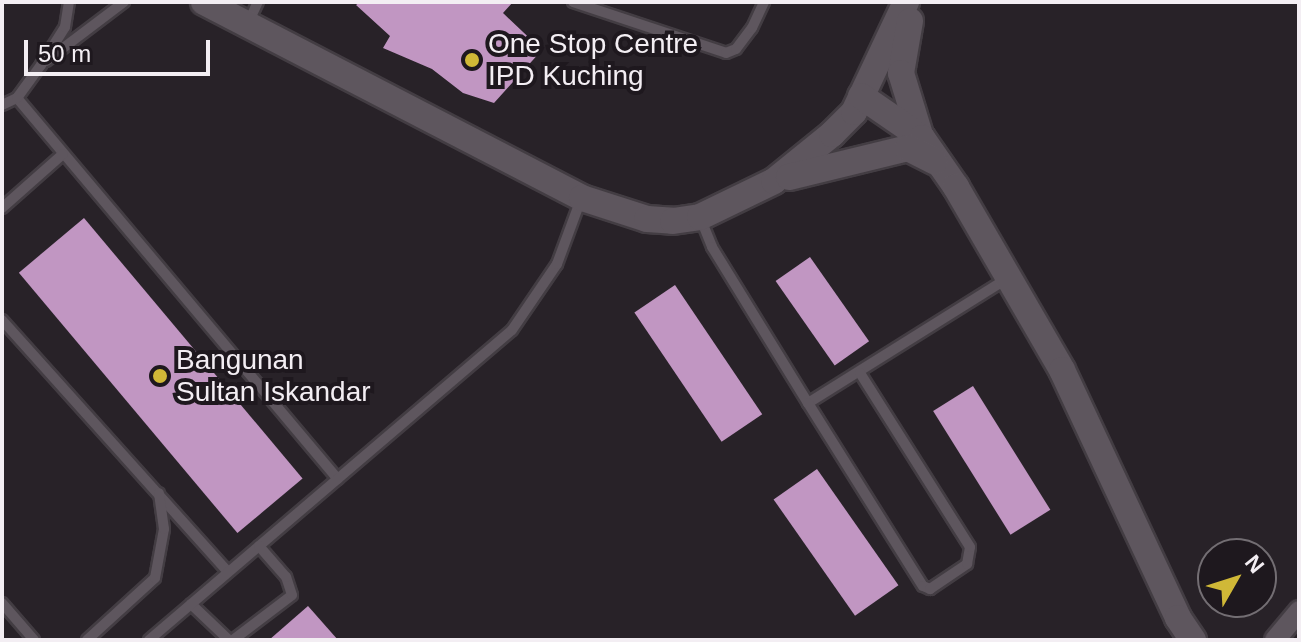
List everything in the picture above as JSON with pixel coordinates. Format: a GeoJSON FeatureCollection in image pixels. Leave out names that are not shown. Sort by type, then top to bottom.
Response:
{"type":"FeatureCollection","features":[{"type":"Feature","properties":{"kind":"street"},"geometry":{"type":"LineString","coordinates":[[204,2],[253,12],[582,198],[647,219],[700,217],[774,181],[908,148],[942,165]]}},
{"type":"Feature","properties":{"kind":"street"},"geometry":{"type":"LineString","coordinates":[[774,181],[832,134],[861,96],[906,2]]}},
{"type":"Feature","properties":{"kind":"street"},"geometry":{"type":"LineString","coordinates":[[914,2],[901,73],[922,138],[942,165],[1062,370],[1178,618],[1193,640]]}},
{"type":"Feature","properties":{"kind":"street"},"geometry":{"type":"LineString","coordinates":[[861,96],[922,138]]}},
{"type":"Feature","properties":{"kind":"street"},"geometry":{"type":"LineString","coordinates":[[1275,640],[1299,611]]}},
{"type":"Feature","properties":{"kind":"lane"},"geometry":{"type":"LineString","coordinates":[[2,105],[17,98],[41,65],[65,27],[69,2]]}},
{"type":"Feature","properties":{"kind":"lane"},"geometry":{"type":"LineString","coordinates":[[41,65],[124,2]]}},
{"type":"Feature","properties":{"kind":"lane"},"geometry":{"type":"LineString","coordinates":[[573,2],[726,53],[736,49],[752,28],[764,2]]}},
{"type":"Feature","properties":{"kind":"lane"},"geometry":{"type":"LineString","coordinates":[[17,98],[338,479]]}},
{"type":"Feature","properties":{"kind":"lane"},"geometry":{"type":"LineString","coordinates":[[2,208],[63,154]]}},
{"type":"Feature","properties":{"kind":"lane"},"geometry":{"type":"LineString","coordinates":[[149,640],[512,330],[557,264],[582,198]]}},
{"type":"Feature","properties":{"kind":"lane"},"geometry":{"type":"LineString","coordinates":[[700,217],[712,247],[808,403],[923,586],[930,589],[967,564],[970,547],[860,373]]}},
{"type":"Feature","properties":{"kind":"lane"},"geometry":{"type":"LineString","coordinates":[[808,403],[1009,277]]}},
{"type":"Feature","properties":{"kind":"lane"},"geometry":{"type":"LineString","coordinates":[[2,320],[228,572]]}},
{"type":"Feature","properties":{"kind":"lane"},"geometry":{"type":"LineString","coordinates":[[87,640],[155,578],[164,529],[159,493]]}},
{"type":"Feature","properties":{"kind":"lane"},"geometry":{"type":"LineString","coordinates":[[191,604],[231,640],[292,595],[286,577],[259,546]]}},
{"type":"Feature","properties":{"kind":"lane"},"geometry":{"type":"LineString","coordinates":[[2,603],[34,640]]}},
{"type":"Feature","properties":{"kind":"building","name":"One Stop Centre IPD Kuching"},"geometry":{"type":"Polygon","coordinates":[[[360,2],[513,2],[503,13],[542,50],[494,103],[463,93],[432,69],[383,48],[390,36],[356,5],[360,2]]]}},
{"type":"Feature","properties":{"kind":"building","name":"Bangunan Sultan Iskandar"},"geometry":{"type":"Polygon","coordinates":[[[84,218],[303,478],[237,533],[19,273],[84,218]]]}},
{"type":"Feature","properties":{"kind":"building"},"geometry":{"type":"Polygon","coordinates":[[[810,257],[869,341],[835,365],[776,281],[810,257]]]}},
{"type":"Feature","properties":{"kind":"building"},"geometry":{"type":"Polygon","coordinates":[[[675,285],[762,414],[722,442],[634,312],[675,285]]]}},
{"type":"Feature","properties":{"kind":"building"},"geometry":{"type":"Polygon","coordinates":[[[973,386],[1050,510],[1011,535],[933,411],[973,386]]]}},
{"type":"Feature","properties":{"kind":"building"},"geometry":{"type":"Polygon","coordinates":[[[817,469],[898,585],[855,616],[774,499],[817,469]]]}},
{"type":"Feature","properties":{"kind":"building"},"geometry":{"type":"Polygon","coordinates":[[[308,606],[338,640],[269,640],[308,606]]]}},
{"type":"Feature","properties":{"kind":"place","name":"One Stop Centre IPD Kuching"},"geometry":{"type":"Point","coordinates":[472,60]}},
{"type":"Feature","properties":{"kind":"place","name":"Bangunan Sultan Iskandar"},"geometry":{"type":"Point","coordinates":[160,376]}}]}
